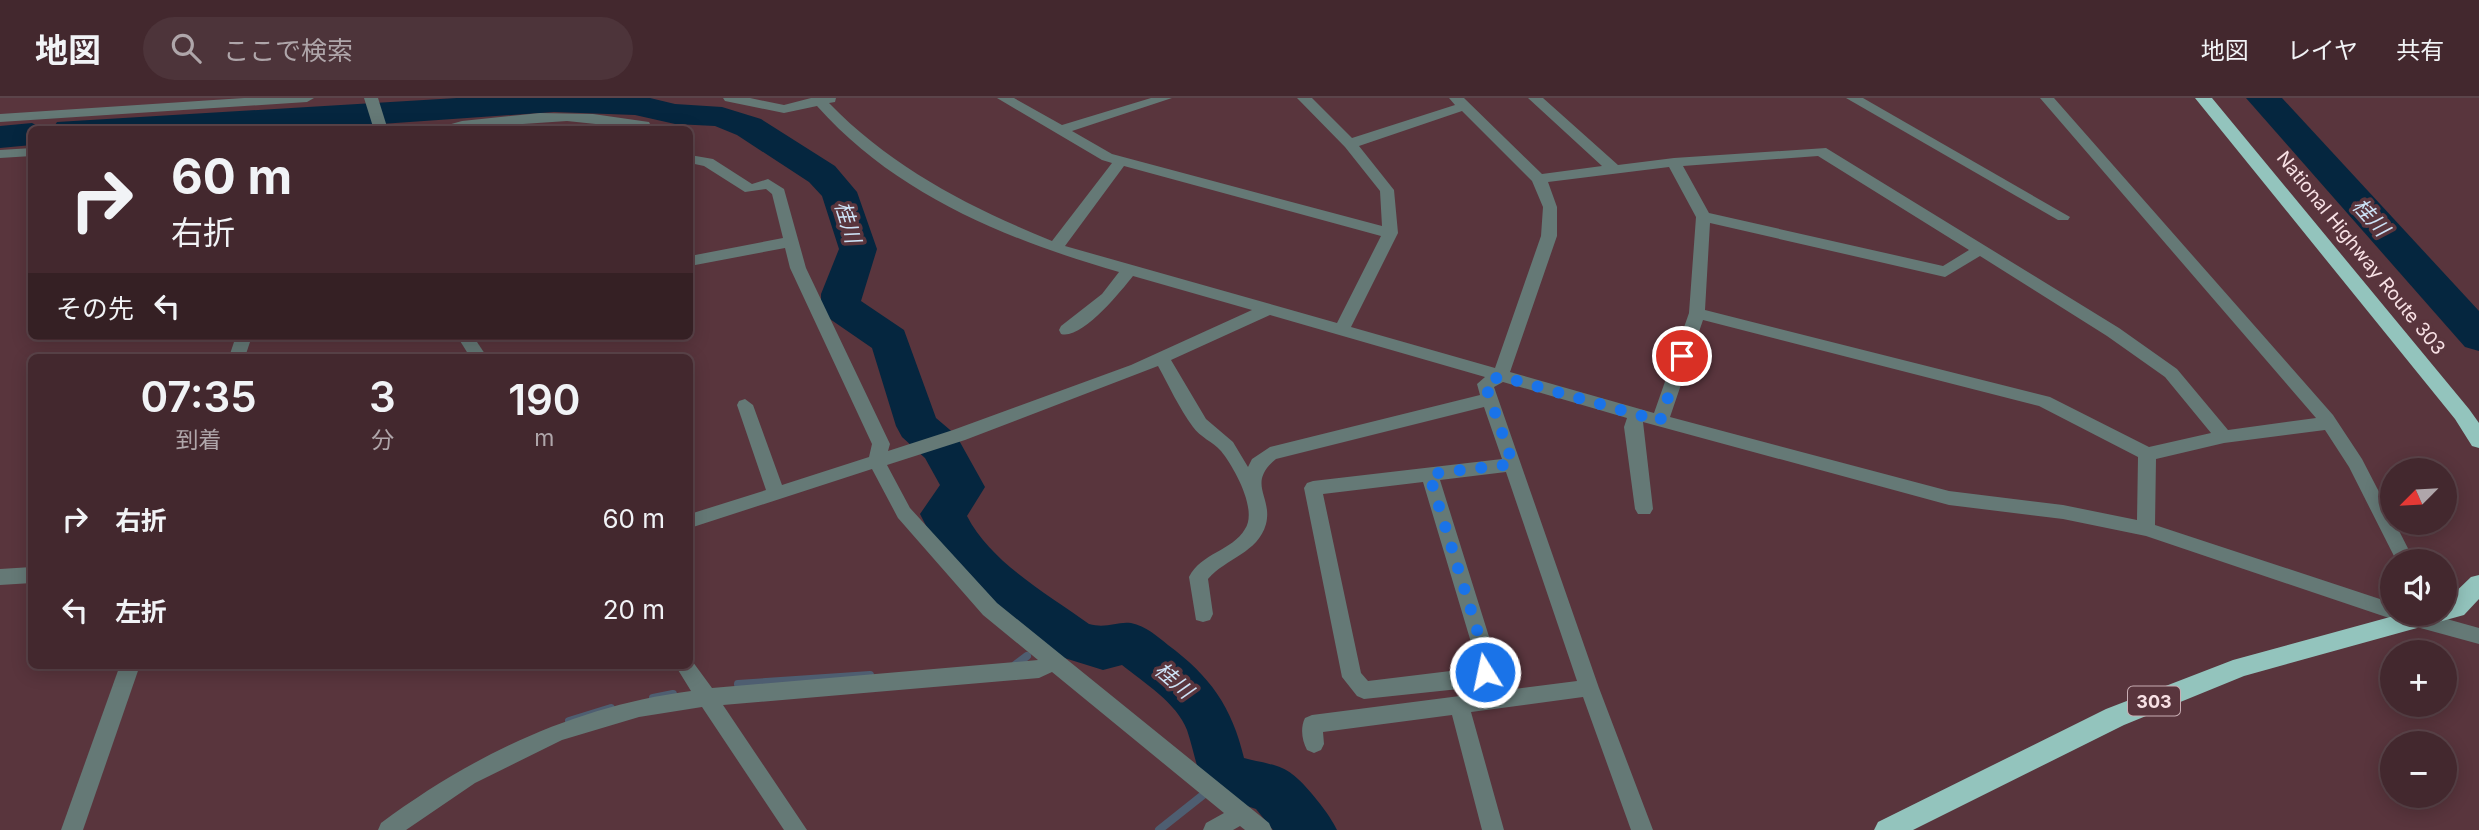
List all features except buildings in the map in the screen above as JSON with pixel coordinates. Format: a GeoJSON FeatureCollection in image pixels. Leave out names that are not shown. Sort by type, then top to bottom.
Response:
{"type":"FeatureCollection","features":[{"type":"Feature","properties":{"kind":"highway","name":"National Highway Route 303"},"geometry":{"type":"LineString","coordinates":[[2203,98],[2471,414],[2479,440]]}},
{"type":"Feature","properties":{"kind":"highway"},"geometry":{"type":"LineString","coordinates":[[2457,607],[2479,584]]}},
{"type":"Feature","properties":{"kind":"highway","name":"303"},"geometry":{"type":"LineString","coordinates":[[1888,830],[2128,712],[2241,667],[2385,626]]}},
{"type":"Feature","properties":{"kind":"street"},"geometry":{"type":"LineString","coordinates":[[0,118],[93,105],[307,98]]}},
{"type":"Feature","properties":{"kind":"street"},"geometry":{"type":"LineString","coordinates":[[371,98],[380,126]]}},
{"type":"Feature","properties":{"kind":"street"},"geometry":{"type":"LineString","coordinates":[[730,98],[772,108],[824,99],[865,146],[912,181],[980,218],[1055,248],[1128,271],[1343,328],[1660,421],[1949,498],[2063,512],[2146,529],[2380,607]]}},
{"type":"Feature","properties":{"kind":"street"},"geometry":{"type":"LineString","coordinates":[[1004,98],[1107,157],[1390,233]]}},
{"type":"Feature","properties":{"kind":"street"},"geometry":{"type":"LineString","coordinates":[[1061,130],[1165,98]]}},
{"type":"Feature","properties":{"kind":"street"},"geometry":{"type":"LineString","coordinates":[[1304,98],[1350,144],[1387,190],[1390,233],[1343,328]]}},
{"type":"Feature","properties":{"kind":"street"},"geometry":{"type":"LineString","coordinates":[[1535,98],[1615,170]]}},
{"type":"Feature","properties":{"kind":"street"},"geometry":{"type":"LineString","coordinates":[[1853,98],[2063,217]]}},
{"type":"Feature","properties":{"kind":"street"},"geometry":{"type":"LineString","coordinates":[[2048,98],[2328,423],[2356,464],[2399,549]]}},
{"type":"Feature","properties":{"kind":"street"},"geometry":{"type":"LineString","coordinates":[[1350,144],[1460,102],[1539,179],[1550,207],[1549,236],[1500,376],[1485,384],[1589,688],[1642,830]]}},
{"type":"Feature","properties":{"kind":"street"},"geometry":{"type":"LineString","coordinates":[[454,126],[467,123],[570,118],[612,120],[644,126]]}},
{"type":"Feature","properties":{"kind":"street"},"geometry":{"type":"LineString","coordinates":[[1539,179],[1674,162],[1821,151],[2113,332],[2171,373],[2224,437]]}},
{"type":"Feature","properties":{"kind":"street"},"geometry":{"type":"LineString","coordinates":[[0,154],[28,152]]}},
{"type":"Feature","properties":{"kind":"street"},"geometry":{"type":"LineString","coordinates":[[693,160],[708,162],[750,189],[768,184],[779,192],[797,268],[881,444],[882,461],[891,493],[921,534],[990,609],[1261,830]]}},
{"type":"Feature","properties":{"kind":"street"},"geometry":{"type":"LineString","coordinates":[[1055,248],[1121,160]]}},
{"type":"Feature","properties":{"kind":"street"},"geometry":{"type":"LineString","coordinates":[[1660,421],[1697,313],[1703,217],[1674,162]]}},
{"type":"Feature","properties":{"kind":"street"},"geometry":{"type":"LineString","coordinates":[[1703,217],[1945,272],[1979,250]]}},
{"type":"Feature","properties":{"kind":"street"},"geometry":{"type":"LineString","coordinates":[[693,260],[791,242]]}},
{"type":"Feature","properties":{"kind":"street"},"geometry":{"type":"LineString","coordinates":[[1067,330],[1108,298],[1128,271]]}},
{"type":"Feature","properties":{"kind":"street"},"geometry":{"type":"LineString","coordinates":[[693,521],[959,435],[1161,358],[1271,308]]}},
{"type":"Feature","properties":{"kind":"street"},"geometry":{"type":"LineString","coordinates":[[1697,313],[2044,401],[2147,454],[2224,437],[2328,423]]}},
{"type":"Feature","properties":{"kind":"street"},"geometry":{"type":"LineString","coordinates":[[1161,358],[1200,424],[1227,447],[1252,488]]}},
{"type":"Feature","properties":{"kind":"street"},"geometry":{"type":"LineString","coordinates":[[1203,614],[1198,577],[1203,568],[1253,533],[1257,522],[1252,471],[1258,462],[1270,454],[1490,398]]}},
{"type":"Feature","properties":{"kind":"street"},"geometry":{"type":"LineString","coordinates":[[745,405],[776,494]]}},
{"type":"Feature","properties":{"kind":"street"},"geometry":{"type":"LineString","coordinates":[[1636,414],[1633,427],[1644,509]]}},
{"type":"Feature","properties":{"kind":"street"},"geometry":{"type":"LineString","coordinates":[[2146,529],[2147,454]]}},
{"type":"Feature","properties":{"kind":"street"},"geometry":{"type":"LineString","coordinates":[[1429,474],[1486,659],[1485,672],[1478,678],[1364,690],[1352,677],[1313,488],[1429,474],[1513,464]]}},
{"type":"Feature","properties":{"kind":"street"},"geometry":{"type":"LineString","coordinates":[[0,577],[28,575]]}},
{"type":"Feature","properties":{"kind":"street"},"geometry":{"type":"LineString","coordinates":[[2450,626],[2479,636]]}},
{"type":"Feature","properties":{"kind":"street"},"geometry":{"type":"LineString","coordinates":[[389,830],[449,788],[577,726],[658,705],[708,698],[1039,670],[1052,661]]}},
{"type":"Feature","properties":{"kind":"street"},"geometry":{"type":"LineString","coordinates":[[72,830],[129,669]]}},
{"type":"Feature","properties":{"kind":"street"},"geometry":{"type":"LineString","coordinates":[[688,669],[796,830]]}},
{"type":"Feature","properties":{"kind":"street"},"geometry":{"type":"LineString","coordinates":[[1314,744],[1312,724],[1589,688]]}},
{"type":"Feature","properties":{"kind":"street"},"geometry":{"type":"LineString","coordinates":[[1459,705],[1493,830]]}},
{"type":"Feature","properties":{"kind":"street"},"geometry":{"type":"LineString","coordinates":[[1214,830],[1241,814]]}},
{"type":"Feature","properties":{"kind":"waterway","name":"桂川"},"geometry":{"type":"LineString","coordinates":[[2263,98],[2479,337]]}},
{"type":"Feature","properties":{"kind":"waterway","name":"桂川"},"geometry":{"type":"LineString","coordinates":[[188,126],[554,102],[635,105],[675,114],[698,113],[722,117],[749,127],[822,174],[839,192],[858,249],[841,294],[841,307],[890,340],[917,426],[941,447],[963,487],[943,514],[958,544],[994,580],[1075,641],[1103,649],[1129,643],[1163,670],[1185,689],[1203,711],[1210,724],[1225,776],[1273,790],[1298,821],[1310,830]]}},
{"type":"Feature","properties":{"kind":"waterway","name":"桂川"},"geometry":{"type":"LineString","coordinates":[[0,137],[28,134]]}},
{"type":"Feature","properties":{"kind":"waterway"},"geometry":{"type":"LineString","coordinates":[[1042,643],[1061,630]]}},
{"type":"Feature","properties":{"kind":"waterway"},"geometry":{"type":"LineString","coordinates":[[1015,665],[1027,656]]}},
{"type":"Feature","properties":{"kind":"waterway"},"geometry":{"type":"LineString","coordinates":[[738,684],[870,675]]}},
{"type":"Feature","properties":{"kind":"waterway"},"geometry":{"type":"LineString","coordinates":[[653,698],[673,694]]}},
{"type":"Feature","properties":{"kind":"waterway"},"geometry":{"type":"LineString","coordinates":[[569,721],[611,708]]}},
{"type":"Feature","properties":{"kind":"waterway"},"geometry":{"type":"LineString","coordinates":[[1159,830],[1203,795]]}},
{"type":"Feature","properties":{"kind":"route"},"geometry":{"type":"LineString","coordinates":[[1485,672],[1486,659],[1429,474],[1513,464],[1485,384],[1500,376],[1660,421],[1682,356]]}}]}
